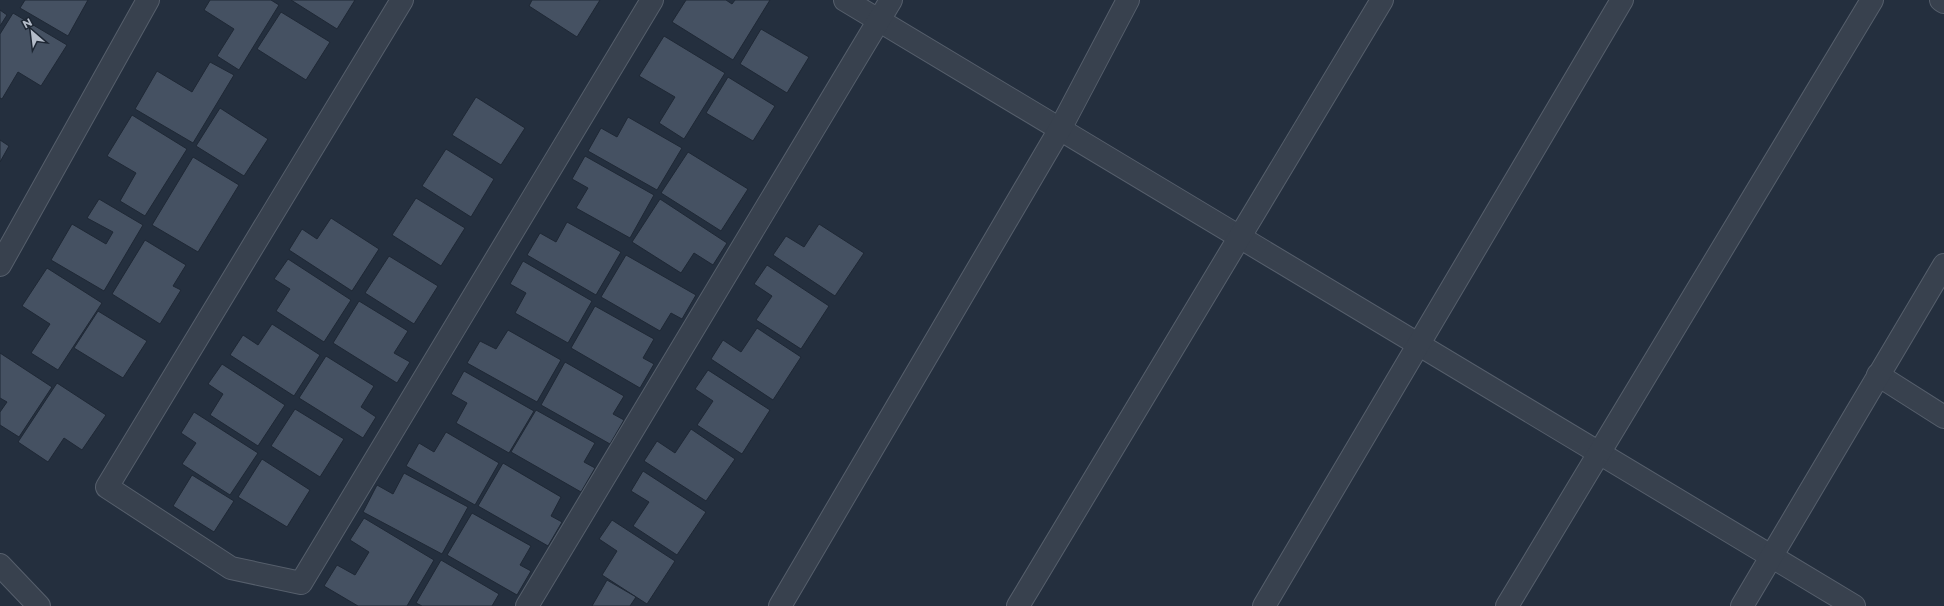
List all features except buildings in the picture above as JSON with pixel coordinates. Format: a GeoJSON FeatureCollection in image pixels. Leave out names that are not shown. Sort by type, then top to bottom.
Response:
{"type":"FeatureCollection","features":[{"type":"Feature","properties":{"kind":"street"},"geometry":{"type":"LineString","coordinates":[[0,265],[148,0]]}},
{"type":"Feature","properties":{"kind":"street"},"geometry":{"type":"LineString","coordinates":[[402,0],[107,487],[231,568],[301,583],[652,0]]}},
{"type":"Feature","properties":{"kind":"street"},"geometry":{"type":"LineString","coordinates":[[845,0],[1854,606]]}},
{"type":"Feature","properties":{"kind":"street"},"geometry":{"type":"LineString","coordinates":[[527,606],[890,0]]}},
{"type":"Feature","properties":{"kind":"street"},"geometry":{"type":"LineString","coordinates":[[780,606],[1060,129],[1128,0]]}},
{"type":"Feature","properties":{"kind":"street"},"geometry":{"type":"LineString","coordinates":[[1018,606],[1241,238],[1382,0]]}},
{"type":"Feature","properties":{"kind":"street"},"geometry":{"type":"LineString","coordinates":[[1264,606],[1622,0]]}},
{"type":"Feature","properties":{"kind":"street"},"geometry":{"type":"LineString","coordinates":[[1507,606],[1872,0]]}},
{"type":"Feature","properties":{"kind":"street"},"geometry":{"type":"LineString","coordinates":[[1742,606],[1944,265]]}},
{"type":"Feature","properties":{"kind":"street"},"geometry":{"type":"LineString","coordinates":[[1878,375],[1944,417]]}},
{"type":"Feature","properties":{"kind":"street"},"geometry":{"type":"LineString","coordinates":[[0,565],[39,606]]}}]}
